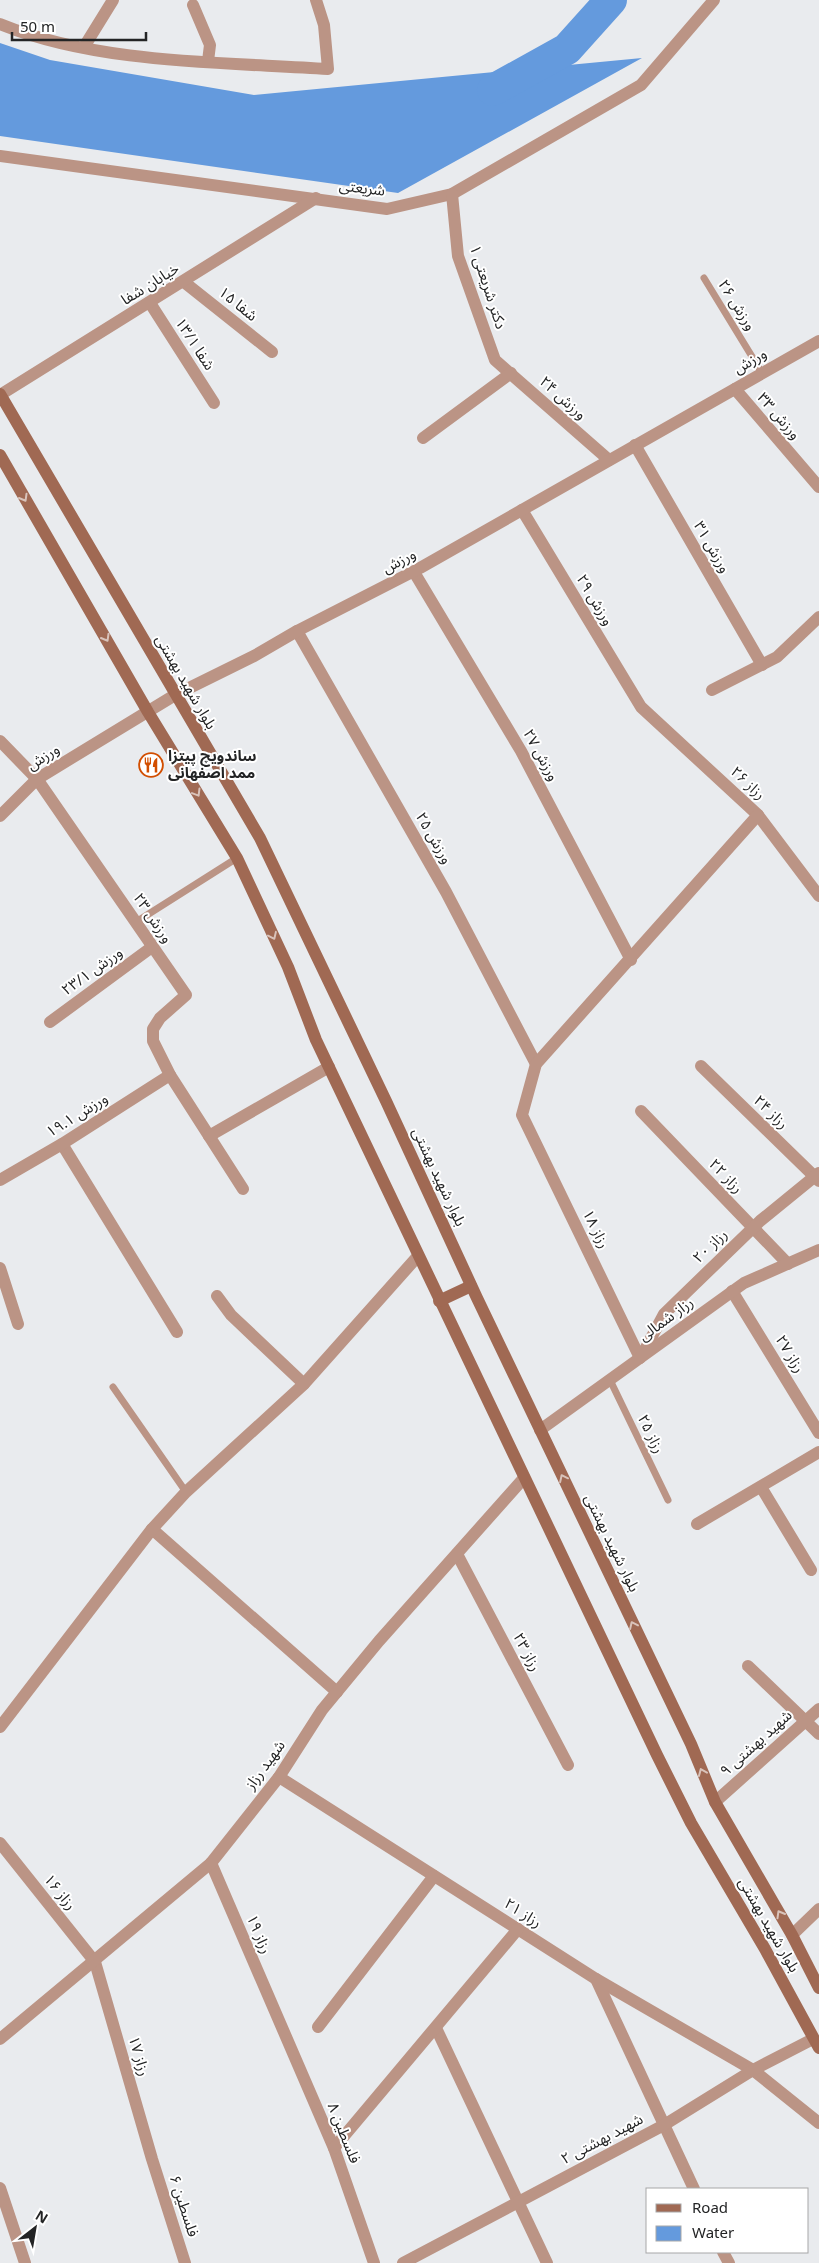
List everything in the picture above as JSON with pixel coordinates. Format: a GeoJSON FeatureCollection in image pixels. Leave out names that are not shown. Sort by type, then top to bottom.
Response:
{"type":"FeatureCollection","features":[{"type":"Feature","properties":{"kind":"main road","name":"بلوار شهید بهشتی"},"geometry":{"type":"LineString","coordinates":[[0,394],[260,838],[386,1101],[471,1286],[691,1744],[715,1802],[792,1935],[819,1988]]}},
{"type":"Feature","properties":{"kind":"main road","name":"بلوار شهید بهشتی"},"geometry":{"type":"LineString","coordinates":[[0,455],[148,712],[237,858],[288,967],[316,1040],[524,1478],[691,1823],[765,1949],[816,2043]]}},
{"type":"Feature","properties":{"kind":"main road"},"geometry":{"type":"LineString","coordinates":[[439,1300],[471,1286]]}},
{"type":"Feature","properties":{"kind":"street"},"geometry":{"type":"LineString","coordinates":[[84,47],[113,0]]}},
{"type":"Feature","properties":{"kind":"street"},"geometry":{"type":"LineString","coordinates":[[0,24],[24,34],[123,56],[328,69],[324,26],[316,0]]}},
{"type":"Feature","properties":{"kind":"street","name":"شریعتی"},"geometry":{"type":"LineString","coordinates":[[0,156],[387,208],[452,194],[641,85],[714,0]]}},
{"type":"Feature","properties":{"kind":"street"},"geometry":{"type":"LineString","coordinates":[[193,5],[210,44],[208,61]]}},
{"type":"Feature","properties":{"kind":"street","name":"دکتر شریعتی ۱"},"geometry":{"type":"LineString","coordinates":[[452,194],[458,256],[495,360]]}},
{"type":"Feature","properties":{"kind":"street","name":"خیابان شفا"},"geometry":{"type":"LineString","coordinates":[[0,394],[184,282],[316,198]]}},
{"type":"Feature","properties":{"kind":"street","name":"شفا ۱۵"},"geometry":{"type":"LineString","coordinates":[[184,282],[272,352]]}},
{"type":"Feature","properties":{"kind":"street","name":"شفا ۱۳/۱"},"geometry":{"type":"LineString","coordinates":[[150,303],[214,403]]}},
{"type":"Feature","properties":{"kind":"street","name":"ورزش"},"geometry":{"type":"LineString","coordinates":[[0,816],[37,778],[175,695],[414,572],[819,341]]}},
{"type":"Feature","properties":{"kind":"street","name":"ورزش ۲۴"},"geometry":{"type":"LineString","coordinates":[[495,360],[608,460]]}},
{"type":"Feature","properties":{"kind":"street"},"geometry":{"type":"LineString","coordinates":[[423,438],[511,374]]}},
{"type":"Feature","properties":{"kind":"street","name":"ورزش ۳۳"},"geometry":{"type":"LineString","coordinates":[[735,389],[819,487]]}},
{"type":"Feature","properties":{"kind":"street","name":"ورزش ۳۱"},"geometry":{"type":"LineString","coordinates":[[635,445],[762,665]]}},
{"type":"Feature","properties":{"kind":"street","name":"ورزش ۲۹"},"geometry":{"type":"LineString","coordinates":[[522,510],[641,707]]}},
{"type":"Feature","properties":{"kind":"street","name":"ورزش ۲۷"},"geometry":{"type":"LineString","coordinates":[[414,572],[521,751],[631,960]]}},
{"type":"Feature","properties":{"kind":"street"},"geometry":{"type":"LineString","coordinates":[[712,690],[777,657],[819,617]]}},
{"type":"Feature","properties":{"kind":"street","name":"ورزش ۲۵"},"geometry":{"type":"LineString","coordinates":[[297,631],[446,892],[536,1064]]}},
{"type":"Feature","properties":{"kind":"street","name":"رزاز ۲۶"},"geometry":{"type":"LineString","coordinates":[[641,707],[758,815],[819,896]]}},
{"type":"Feature","properties":{"kind":"street","name":"ورزش ۲۳"},"geometry":{"type":"LineString","coordinates":[[0,742],[37,778],[186,995],[160,1018],[153,1029],[153,1041],[170,1075]]}},
{"type":"Feature","properties":{"kind":"street"},"geometry":{"type":"LineString","coordinates":[[536,1064],[631,960],[758,815]]}},
{"type":"Feature","properties":{"kind":"street","name":"ورزش ۲۳/۱"},"geometry":{"type":"LineString","coordinates":[[50,1022],[152,948]]}},
{"type":"Feature","properties":{"kind":"street","name":"رزاز ۱۸"},"geometry":{"type":"LineString","coordinates":[[536,1064],[522,1115],[640,1358]]}},
{"type":"Feature","properties":{"kind":"street","name":"رزاز ۲۴"},"geometry":{"type":"LineString","coordinates":[[701,1066],[818,1177]]}},
{"type":"Feature","properties":{"kind":"street"},"geometry":{"type":"LineString","coordinates":[[209,1136],[329,1067]]}},
{"type":"Feature","properties":{"kind":"street"},"geometry":{"type":"LineString","coordinates":[[170,1075],[243,1189]]}},
{"type":"Feature","properties":{"kind":"street","name":"ورزش ۱۹.۱"},"geometry":{"type":"LineString","coordinates":[[0,1180],[62,1144],[170,1075]]}},
{"type":"Feature","properties":{"kind":"street","name":"رزاز ۲۲"},"geometry":{"type":"LineString","coordinates":[[641,1111],[788,1264]]}},
{"type":"Feature","properties":{"kind":"street"},"geometry":{"type":"LineString","coordinates":[[62,1144],[177,1332]]}},
{"type":"Feature","properties":{"kind":"street","name":"رزاز ۲۰"},"geometry":{"type":"LineString","coordinates":[[640,1358],[664,1314],[753,1227],[818,1177]]}},
{"type":"Feature","properties":{"kind":"street","name":"رزاز شمالی"},"geometry":{"type":"LineString","coordinates":[[540,1430],[744,1283],[819,1250]]}},
{"type":"Feature","properties":{"kind":"street"},"geometry":{"type":"LineString","coordinates":[[0,1727],[152,1529],[186,1492],[304,1384],[418,1256]]}},
{"type":"Feature","properties":{"kind":"street"},"geometry":{"type":"LineString","coordinates":[[0,1268],[18,1324]]}},
{"type":"Feature","properties":{"kind":"street","name":"رزاز ۲۷"},"geometry":{"type":"LineString","coordinates":[[732,1291],[819,1433]]}},
{"type":"Feature","properties":{"kind":"street"},"geometry":{"type":"LineString","coordinates":[[217,1296],[231,1315],[304,1384]]}},
{"type":"Feature","properties":{"kind":"street"},"geometry":{"type":"LineString","coordinates":[[696,1524],[819,1452]]}},
{"type":"Feature","properties":{"kind":"street","name":"شهید رزاز"},"geometry":{"type":"LineString","coordinates":[[0,2039],[95,1962],[211,1863],[279,1776],[322,1710],[379,1641],[524,1478]]}},
{"type":"Feature","properties":{"kind":"street"},"geometry":{"type":"LineString","coordinates":[[760,1487],[811,1570]]}},
{"type":"Feature","properties":{"kind":"street"},"geometry":{"type":"LineString","coordinates":[[152,1529],[337,1692]]}},
{"type":"Feature","properties":{"kind":"street","name":"رزاز ۲۳"},"geometry":{"type":"LineString","coordinates":[[457,1554],[568,1765]]}},
{"type":"Feature","properties":{"kind":"street"},"geometry":{"type":"LineString","coordinates":[[748,1666],[819,1734]]}},
{"type":"Feature","properties":{"kind":"street","name":"شهید بهشتی ۹"},"geometry":{"type":"LineString","coordinates":[[715,1802],[819,1709]]}},
{"type":"Feature","properties":{"kind":"street","name":"رزاز ۲۱"},"geometry":{"type":"LineString","coordinates":[[279,1776],[596,1979],[753,2070],[819,2122]]}},
{"type":"Feature","properties":{"kind":"street","name":"رزاز ۱۶"},"geometry":{"type":"LineString","coordinates":[[0,1843],[95,1962]]}},
{"type":"Feature","properties":{"kind":"street","name":"رزاز ۱۹"},"geometry":{"type":"LineString","coordinates":[[211,1863],[278,2018]]}},
{"type":"Feature","properties":{"kind":"street"},"geometry":{"type":"LineString","coordinates":[[318,2027],[434,1876]]}},
{"type":"Feature","properties":{"kind":"street"},"geometry":{"type":"LineString","coordinates":[[792,1935],[819,1909]]}},
{"type":"Feature","properties":{"kind":"street"},"geometry":{"type":"LineString","coordinates":[[334,2148],[518,1929]]}},
{"type":"Feature","properties":{"kind":"street","name":"رزاز ۱۷"},"geometry":{"type":"LineString","coordinates":[[95,1962],[152,2159]]}},
{"type":"Feature","properties":{"kind":"street"},"geometry":{"type":"LineString","coordinates":[[596,1979],[694,2188]]}},
{"type":"Feature","properties":{"kind":"street","name":"فلسطین ۸"},"geometry":{"type":"LineString","coordinates":[[278,2018],[334,2148],[374,2263]]}},
{"type":"Feature","properties":{"kind":"street"},"geometry":{"type":"LineString","coordinates":[[436,2028],[547,2263]]}},
{"type":"Feature","properties":{"kind":"street","name":"شهید بهشتی ۲"},"geometry":{"type":"LineString","coordinates":[[403,2263],[664,2125],[753,2070],[816,2043]]}},
{"type":"Feature","properties":{"kind":"street","name":"فلسطین ۶"},"geometry":{"type":"LineString","coordinates":[[152,2159],[185,2263]]}},
{"type":"Feature","properties":{"kind":"street"},"geometry":{"type":"LineString","coordinates":[[0,2188],[25,2263]]}},
{"type":"Feature","properties":{"kind":"lane","name":"ورزش ۲۶"},"geometry":{"type":"LineString","coordinates":[[704,278],[762,373]]}},
{"type":"Feature","properties":{"kind":"lane"},"geometry":{"type":"LineString","coordinates":[[136,922],[237,858]]}},
{"type":"Feature","properties":{"kind":"lane","name":"رزاز ۲۵"},"geometry":{"type":"LineString","coordinates":[[610,1380],[668,1500]]}},
{"type":"Feature","properties":{"kind":"lane"},"geometry":{"type":"LineString","coordinates":[[113,1388],[186,1492]]}},
{"type":"Feature","properties":{"kind":"water"},"geometry":{"type":"Polygon","coordinates":[[[0,43],[50,60],[254,95],[642,58],[398,193],[0,136],[0,43]]]}},
{"type":"Feature","properties":{"kind":"waterway"},"geometry":{"type":"LineString","coordinates":[[493,90],[567,49],[611,0]]}},
{"type":"Feature","properties":{"kind":"place","name":"ساندویچ پیتزا ممد اصفهانی"},"geometry":{"type":"Point","coordinates":[151,765]}}]}
